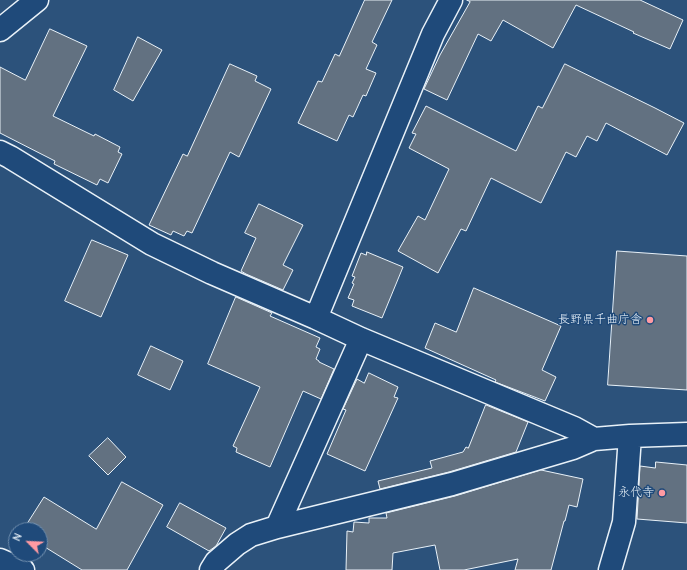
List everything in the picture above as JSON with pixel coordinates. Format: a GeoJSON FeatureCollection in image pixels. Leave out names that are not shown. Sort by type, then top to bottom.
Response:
{"type":"FeatureCollection","features":[{"type":"Feature","properties":{"kind":"street"},"geometry":{"type":"LineString","coordinates":[[0,30],[37,0]]}},
{"type":"Feature","properties":{"kind":"street"},"geometry":{"type":"LineString","coordinates":[[316,318],[433,34],[451,0]]}},
{"type":"Feature","properties":{"kind":"street"},"geometry":{"type":"LineString","coordinates":[[0,152],[152,244],[212,273],[361,339],[574,428],[594,438]]}},
{"type":"Feature","properties":{"kind":"street"},"geometry":{"type":"LineString","coordinates":[[277,527],[361,339]]}},
{"type":"Feature","properties":{"kind":"street"},"geometry":{"type":"LineString","coordinates":[[212,570],[216,562],[237,544],[251,535],[277,527],[452,484],[574,448],[594,438],[687,434]]}},
{"type":"Feature","properties":{"kind":"street"},"geometry":{"type":"LineString","coordinates":[[610,570],[624,522],[630,436]]}},
{"type":"Feature","properties":{"kind":"street"},"geometry":{"type":"LineString","coordinates":[[0,560],[23,570]]}},
{"type":"Feature","properties":{"kind":"building"},"geometry":{"type":"Polygon","coordinates":[[[365,0],[392,0],[372,42],[377,45],[366,69],[376,73],[366,96],[363,95],[353,117],[349,115],[337,141],[298,123],[318,81],[322,82],[335,54],[339,56],[365,0]]]}},
{"type":"Feature","properties":{"kind":"building"},"geometry":{"type":"Polygon","coordinates":[[[467,0],[640,0],[683,20],[670,49],[576,5],[553,48],[503,20],[491,41],[478,34],[447,100],[424,89],[440,55],[470,2],[467,0]]]}},
{"type":"Feature","properties":{"kind":"building"},"geometry":{"type":"Polygon","coordinates":[[[50,29],[87,46],[53,116],[94,136],[95,134],[120,147],[118,152],[122,154],[108,183],[100,179],[97,185],[54,164],[55,161],[0,133],[0,67],[25,80],[50,29]]]}},
{"type":"Feature","properties":{"kind":"building"},"geometry":{"type":"Polygon","coordinates":[[[138,37],[162,50],[133,101],[114,90],[138,37]]]}},
{"type":"Feature","properties":{"kind":"building"},"geometry":{"type":"Polygon","coordinates":[[[230,64],[257,76],[255,81],[271,89],[239,157],[230,152],[192,233],[187,231],[184,236],[173,231],[171,235],[149,225],[183,154],[187,156],[230,64]]]}},
{"type":"Feature","properties":{"kind":"building"},"geometry":{"type":"Polygon","coordinates":[[[565,64],[684,123],[667,155],[606,123],[597,141],[587,136],[576,157],[566,152],[541,203],[491,178],[466,231],[461,229],[438,273],[398,251],[418,216],[425,220],[449,169],[409,148],[416,134],[412,133],[426,106],[516,151],[538,106],[542,108],[565,64]]]}},
{"type":"Feature","properties":{"kind":"building"},"geometry":{"type":"Polygon","coordinates":[[[259,204],[303,225],[283,265],[293,270],[283,290],[241,271],[256,238],[245,233],[259,204]]]}},
{"type":"Feature","properties":{"kind":"building"},"geometry":{"type":"Polygon","coordinates":[[[92,240],[128,255],[101,317],[65,301],[92,240]]]}},
{"type":"Feature","properties":{"kind":"building","name":"長野県千曲庁舎"},"geometry":{"type":"Polygon","coordinates":[[[617,251],[687,256],[687,390],[608,385],[617,251]]]}},
{"type":"Feature","properties":{"kind":"building"},"geometry":{"type":"Polygon","coordinates":[[[367,252],[403,267],[382,318],[352,306],[354,300],[348,298],[354,284],[352,283],[355,277],[352,276],[361,253],[366,255],[367,252]]]}},
{"type":"Feature","properties":{"kind":"building"},"geometry":{"type":"Polygon","coordinates":[[[474,288],[561,326],[542,370],[556,377],[545,401],[495,382],[496,380],[425,348],[435,323],[456,332],[474,288]]]}},
{"type":"Feature","properties":{"kind":"building"},"geometry":{"type":"Polygon","coordinates":[[[236,297],[272,313],[270,316],[320,338],[316,347],[320,349],[316,359],[334,369],[321,399],[303,391],[270,467],[236,452],[237,448],[233,446],[260,387],[208,364],[236,297]]]}},
{"type":"Feature","properties":{"kind":"building"},"geometry":{"type":"Polygon","coordinates":[[[151,346],[183,361],[170,390],[138,375],[151,346]]]}},
{"type":"Feature","properties":{"kind":"building"},"geometry":{"type":"Polygon","coordinates":[[[369,373],[398,387],[394,397],[398,398],[365,471],[327,454],[346,410],[343,409],[357,379],[364,383],[369,373]]]}},
{"type":"Feature","properties":{"kind":"building"},"geometry":{"type":"Polygon","coordinates":[[[486,405],[528,422],[516,452],[449,472],[380,489],[378,481],[432,468],[430,461],[463,452],[466,447],[468,448],[486,405]]]}},
{"type":"Feature","properties":{"kind":"building"},"geometry":{"type":"Polygon","coordinates":[[[108,438],[126,457],[108,475],[89,456],[108,438]]]}},
{"type":"Feature","properties":{"kind":"building","name":"永代寺"},"geometry":{"type":"Polygon","coordinates":[[[656,462],[687,465],[687,523],[637,519],[640,466],[655,468],[656,462]]]}},
{"type":"Feature","properties":{"kind":"building"},"geometry":{"type":"Polygon","coordinates":[[[541,470],[583,479],[577,507],[569,505],[551,570],[515,570],[518,559],[464,570],[440,570],[435,545],[393,553],[392,570],[346,570],[347,531],[353,532],[354,522],[369,523],[369,518],[387,518],[386,513],[455,496],[541,470]]]}},
{"type":"Feature","properties":{"kind":"building"},"geometry":{"type":"Polygon","coordinates":[[[122,482],[163,505],[127,570],[82,570],[48,549],[48,522],[28,522],[44,497],[96,529],[122,482]]]}},
{"type":"Feature","properties":{"kind":"building"},"geometry":{"type":"Polygon","coordinates":[[[180,503],[226,528],[216,546],[209,551],[167,527],[180,503]]]}},
{"type":"Feature","properties":{"kind":"place","name":"長野県千曲庁舎"},"geometry":{"type":"Point","coordinates":[650,320]}},
{"type":"Feature","properties":{"kind":"place","name":"永代寺"},"geometry":{"type":"Point","coordinates":[662,493]}}]}
